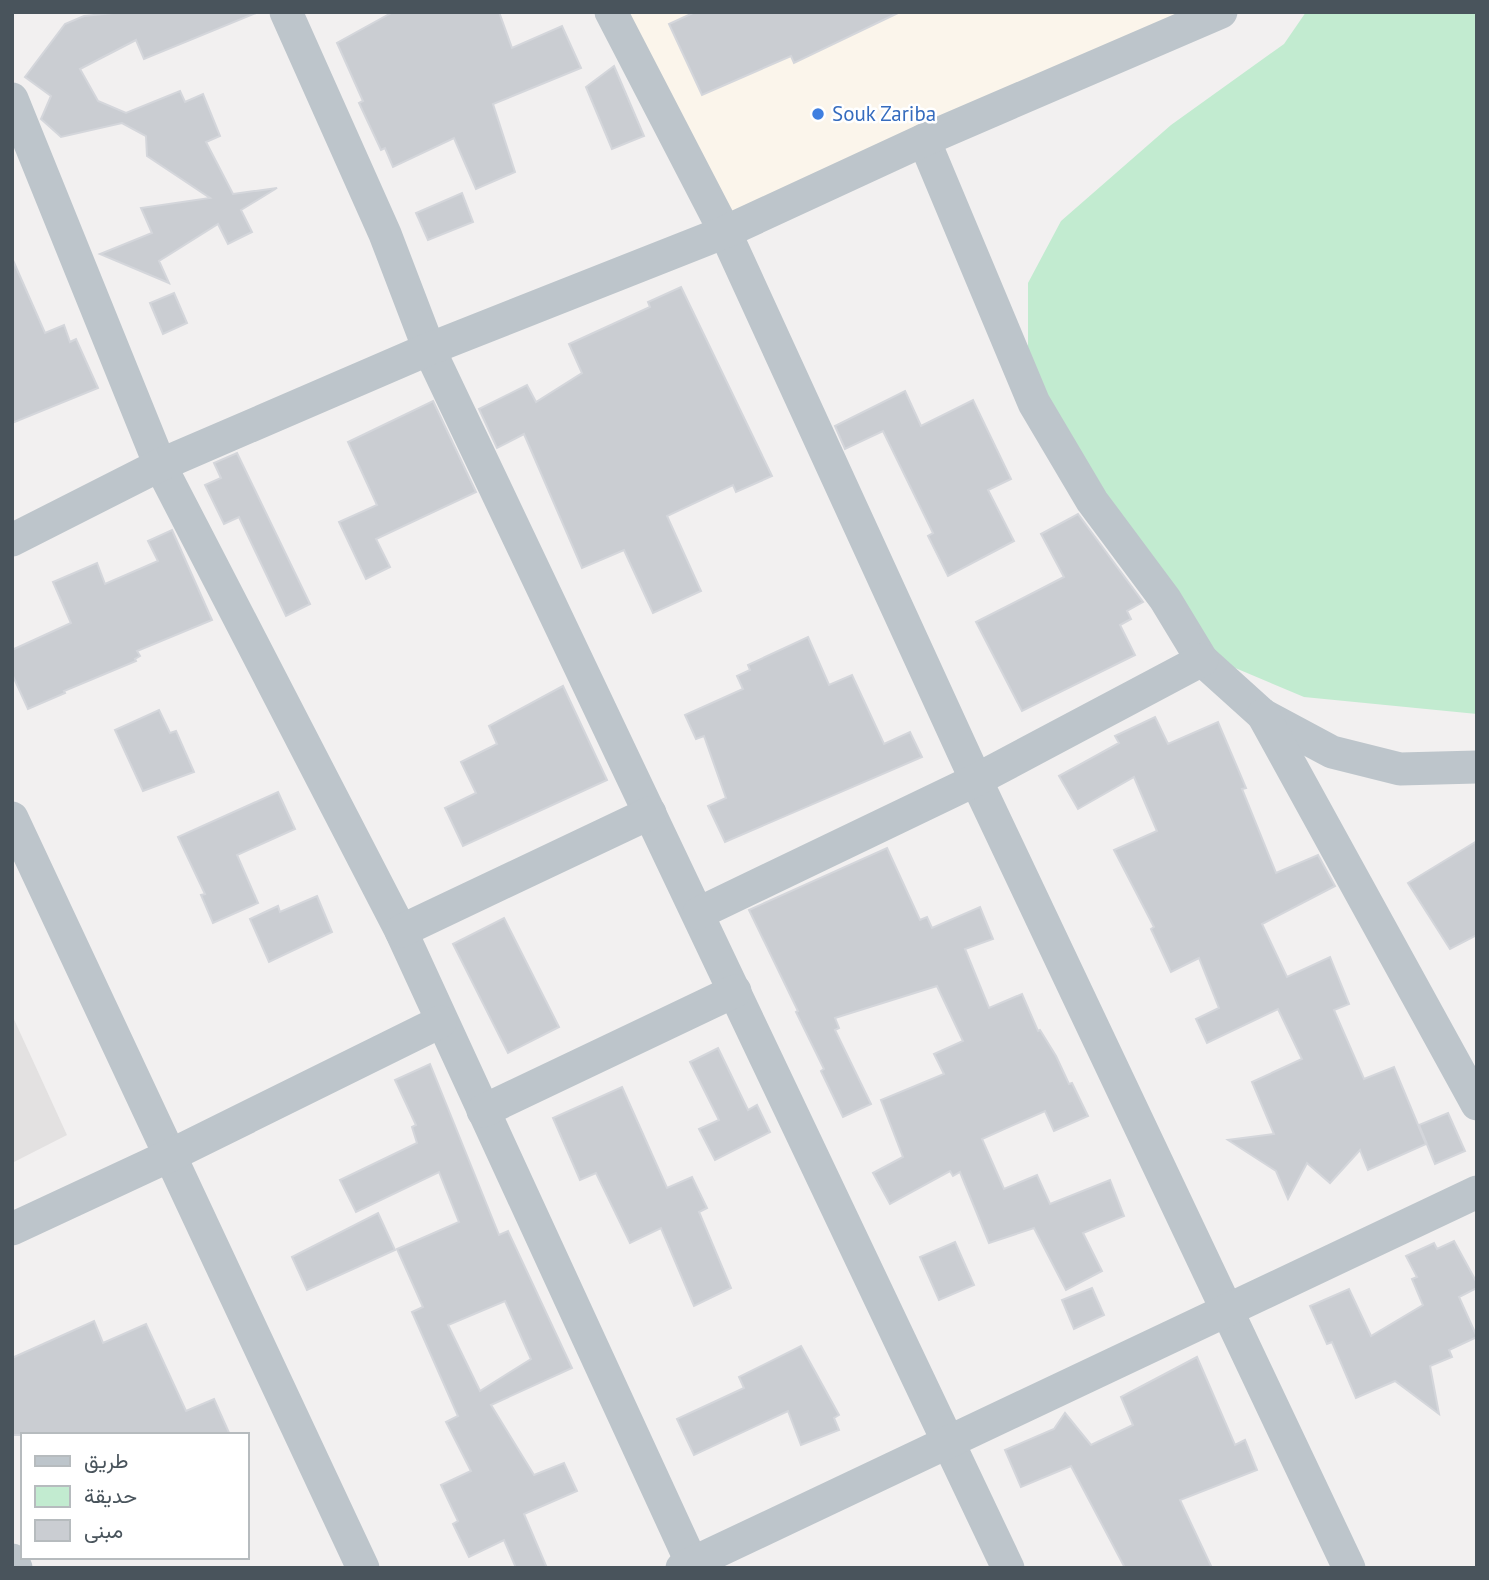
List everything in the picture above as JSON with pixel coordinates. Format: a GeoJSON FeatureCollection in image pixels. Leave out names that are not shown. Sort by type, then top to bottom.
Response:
{"type":"FeatureCollection","features":[{"type":"Feature","properties":{"kind":"street"},"geometry":{"type":"LineString","coordinates":[[286,12],[385,234],[429,349],[1008,1568]]}},
{"type":"Feature","properties":{"kind":"street"},"geometry":{"type":"LineString","coordinates":[[611,12],[725,232],[976,780],[1349,1568]]}},
{"type":"Feature","properties":{"kind":"street"},"geometry":{"type":"LineString","coordinates":[[12,540],[160,466],[429,349],[725,232],[924,140],[1221,12]]}},
{"type":"Feature","properties":{"kind":"street"},"geometry":{"type":"LineString","coordinates":[[12,99],[160,466],[401,931],[689,1566],[1477,1192]]}},
{"type":"Feature","properties":{"kind":"street"},"geometry":{"type":"LineString","coordinates":[[924,140],[1034,403],[1092,501],[1165,599],[1202,660],[1263,715],[1332,752],[1400,769],[1477,767]]}},
{"type":"Feature","properties":{"kind":"street"},"geometry":{"type":"LineString","coordinates":[[699,913],[976,780],[1202,660]]}},
{"type":"Feature","properties":{"kind":"street"},"geometry":{"type":"LineString","coordinates":[[1263,715],[1477,1104]]}},
{"type":"Feature","properties":{"kind":"street"},"geometry":{"type":"LineString","coordinates":[[401,931],[650,813]]}},
{"type":"Feature","properties":{"kind":"street"},"geometry":{"type":"LineString","coordinates":[[12,818],[363,1568]]}},
{"type":"Feature","properties":{"kind":"street"},"geometry":{"type":"LineString","coordinates":[[483,1111],[735,991]]}},
{"type":"Feature","properties":{"kind":"street"},"geometry":{"type":"LineString","coordinates":[[12,1229],[440,1022]]}},
{"type":"Feature","properties":{"kind":"street"},"geometry":{"type":"LineString","coordinates":[[12,1560],[16,1568]]}},
{"type":"Feature","properties":{"kind":"shaded area","name":"Souk Zariba"},"geometry":{"type":"Polygon","coordinates":[[[623,12],[1194,12],[728,216],[623,12]]]}},
{"type":"Feature","properties":{"kind":"shaded area"},"geometry":{"type":"Polygon","coordinates":[[[12,1015],[67,1135],[12,1163],[12,1015]]]}},
{"type":"Feature","properties":{"kind":"green space"},"geometry":{"type":"Polygon","coordinates":[[[1306,12],[1477,12],[1477,714],[1304,697],[1221,662],[1104,509],[1028,359],[1028,283],[1061,221],[1171,125],[1284,44],[1306,12]]]}},
{"type":"Feature","properties":{"kind":"building"},"geometry":{"type":"Polygon","coordinates":[[[123,12],[256,13],[144,59],[136,40],[80,69],[98,101],[126,113],[180,91],[185,102],[203,94],[220,136],[206,142],[233,194],[277,188],[241,210],[252,232],[228,244],[218,224],[159,261],[169,283],[100,254],[152,233],[141,208],[210,198],[147,156],[146,136],[122,123],[61,137],[41,119],[51,96],[25,77],[65,24],[84,16],[123,12]]]}},
{"type":"Feature","properties":{"kind":"building"},"geometry":{"type":"Polygon","coordinates":[[[393,12],[499,12],[512,48],[562,26],[581,68],[493,104],[515,172],[476,189],[454,138],[393,167],[385,148],[381,150],[359,103],[363,101],[337,43],[393,12]]]}},
{"type":"Feature","properties":{"kind":"building"},"geometry":{"type":"Polygon","coordinates":[[[695,12],[900,12],[794,63],[791,56],[702,95],[669,24],[695,12]]]}},
{"type":"Feature","properties":{"kind":"building"},"geometry":{"type":"Polygon","coordinates":[[[614,66],[644,136],[612,149],[586,87],[614,66]]]}},
{"type":"Feature","properties":{"kind":"building"},"geometry":{"type":"Polygon","coordinates":[[[462,193],[473,222],[428,240],[416,213],[462,193]]]}},
{"type":"Feature","properties":{"kind":"building"},"geometry":{"type":"Polygon","coordinates":[[[12,258],[45,333],[64,325],[70,342],[76,339],[98,388],[12,423],[12,258]]]}},
{"type":"Feature","properties":{"kind":"building"},"geometry":{"type":"Polygon","coordinates":[[[681,287],[772,476],[736,492],[733,485],[667,516],[701,591],[653,613],[624,550],[582,568],[524,434],[497,448],[479,409],[527,385],[536,402],[582,373],[569,344],[650,307],[648,302],[681,287]]]}},
{"type":"Feature","properties":{"kind":"building"},"geometry":{"type":"Polygon","coordinates":[[[174,293],[187,323],[163,334],[150,303],[174,293]]]}},
{"type":"Feature","properties":{"kind":"building"},"geometry":{"type":"Polygon","coordinates":[[[905,391],[921,426],[973,400],[1011,479],[988,490],[1014,541],[948,576],[928,536],[933,533],[883,431],[845,449],[835,426],[905,391]]]}},
{"type":"Feature","properties":{"kind":"building"},"geometry":{"type":"Polygon","coordinates":[[[433,401],[476,492],[376,539],[390,567],[366,579],[339,522],[377,505],[348,442],[433,401]]]}},
{"type":"Feature","properties":{"kind":"building"},"geometry":{"type":"Polygon","coordinates":[[[237,453],[310,604],[286,616],[239,517],[224,524],[205,485],[221,478],[214,463],[237,453]]]}},
{"type":"Feature","properties":{"kind":"building"},"geometry":{"type":"Polygon","coordinates":[[[1078,514],[1143,602],[1127,611],[1131,619],[1120,625],[1135,655],[1022,711],[976,622],[1064,577],[1041,534],[1078,514]]]}},
{"type":"Feature","properties":{"kind":"building"},"geometry":{"type":"Polygon","coordinates":[[[172,530],[212,620],[137,651],[140,656],[136,661],[28,709],[12,674],[12,650],[71,623],[53,582],[97,563],[105,584],[158,561],[148,541],[172,530]]]}},
{"type":"Feature","properties":{"kind":"building"},"geometry":{"type":"Polygon","coordinates":[[[808,637],[829,685],[852,675],[884,744],[910,732],[922,757],[725,842],[708,806],[726,798],[704,736],[696,739],[685,715],[743,689],[737,676],[750,670],[748,665],[808,637]]]}},
{"type":"Feature","properties":{"kind":"building"},"geometry":{"type":"Polygon","coordinates":[[[563,686],[607,780],[463,846],[445,808],[476,793],[461,762],[497,744],[489,726],[563,686]]]}},
{"type":"Feature","properties":{"kind":"building"},"geometry":{"type":"Polygon","coordinates":[[[159,710],[170,733],[176,731],[194,772],[143,791],[115,730],[159,710]]]}},
{"type":"Feature","properties":{"kind":"building"},"geometry":{"type":"Polygon","coordinates":[[[1155,717],[1168,744],[1218,722],[1246,788],[1242,789],[1276,873],[1318,855],[1335,886],[1262,924],[1287,977],[1330,957],[1349,1004],[1334,1010],[1364,1079],[1394,1067],[1426,1144],[1368,1170],[1360,1150],[1330,1183],[1307,1163],[1288,1199],[1276,1171],[1228,1140],[1274,1134],[1252,1082],[1302,1059],[1278,1009],[1207,1043],[1196,1019],[1219,1008],[1199,958],[1171,972],[1151,929],[1154,927],[1114,850],[1157,831],[1134,777],[1078,809],[1059,776],[1119,743],[1115,736],[1155,717]]]}},
{"type":"Feature","properties":{"kind":"building"},"geometry":{"type":"Polygon","coordinates":[[[278,792],[295,829],[237,855],[258,903],[213,923],[201,895],[205,894],[178,837],[278,792]]]}},
{"type":"Feature","properties":{"kind":"building"},"geometry":{"type":"Polygon","coordinates":[[[1477,841],[1477,935],[1450,949],[1408,883],[1477,841]]]}},
{"type":"Feature","properties":{"kind":"building"},"geometry":{"type":"Polygon","coordinates":[[[887,848],[920,920],[927,917],[932,928],[980,907],[993,939],[965,949],[989,1008],[1022,994],[1038,1031],[1040,1030],[1056,1056],[1069,1084],[1072,1083],[1088,1116],[1054,1131],[1045,1111],[982,1139],[1004,1189],[1037,1175],[1050,1204],[1110,1180],[1124,1216],[1083,1233],[1102,1271],[1066,1290],[1034,1228],[989,1243],[960,1172],[953,1176],[950,1171],[890,1204],[873,1173],[903,1157],[881,1100],[944,1074],[934,1054],[963,1041],[937,986],[835,1018],[839,1028],[835,1030],[871,1104],[843,1117],[821,1071],[824,1069],[796,1012],[798,1011],[749,910],[887,848]]]}},
{"type":"Feature","properties":{"kind":"building"},"geometry":{"type":"Polygon","coordinates":[[[317,896],[332,932],[269,962],[250,919],[278,906],[280,912],[317,896]]]}},
{"type":"Feature","properties":{"kind":"building"},"geometry":{"type":"Polygon","coordinates":[[[504,918],[559,1027],[508,1053],[453,944],[504,918]]]}},
{"type":"Feature","properties":{"kind":"building"},"geometry":{"type":"Polygon","coordinates":[[[718,1048],[748,1110],[757,1105],[770,1132],[715,1160],[699,1129],[719,1120],[690,1062],[718,1048]]]}},
{"type":"Feature","properties":{"kind":"building"},"geometry":{"type":"Polygon","coordinates":[[[430,1064],[499,1235],[508,1231],[572,1368],[491,1405],[534,1475],[564,1463],[577,1491],[524,1514],[547,1568],[516,1568],[504,1540],[469,1557],[453,1524],[458,1521],[441,1485],[471,1471],[446,1422],[458,1416],[412,1312],[423,1307],[397,1249],[459,1222],[439,1172],[356,1212],[340,1180],[417,1143],[412,1127],[416,1125],[395,1080],[430,1064]],[[505,1301],[448,1325],[480,1391],[531,1359],[505,1301]]]}},
{"type":"Feature","properties":{"kind":"building"},"geometry":{"type":"Polygon","coordinates":[[[622,1087],[667,1188],[692,1177],[707,1208],[699,1212],[731,1288],[694,1306],[661,1228],[630,1243],[596,1173],[580,1180],[553,1118],[622,1087]]]}},
{"type":"Feature","properties":{"kind":"building"},"geometry":{"type":"Polygon","coordinates":[[[1448,1113],[1465,1151],[1435,1164],[1419,1125],[1448,1113]]]}},
{"type":"Feature","properties":{"kind":"building"},"geometry":{"type":"Polygon","coordinates":[[[378,1213],[395,1250],[307,1290],[292,1257],[378,1213]]]}},
{"type":"Feature","properties":{"kind":"building"},"geometry":{"type":"Polygon","coordinates":[[[1454,1241],[1477,1283],[1477,1288],[1459,1297],[1477,1337],[1449,1350],[1452,1357],[1430,1366],[1439,1414],[1395,1381],[1356,1398],[1332,1342],[1327,1344],[1310,1306],[1349,1289],[1371,1336],[1423,1305],[1412,1279],[1417,1277],[1406,1256],[1434,1243],[1437,1249],[1454,1241]]]}},
{"type":"Feature","properties":{"kind":"building"},"geometry":{"type":"Polygon","coordinates":[[[955,1242],[974,1285],[939,1300],[920,1257],[955,1242]]]}},
{"type":"Feature","properties":{"kind":"building"},"geometry":{"type":"Polygon","coordinates":[[[1092,1288],[1104,1315],[1074,1329],[1062,1300],[1092,1288]]]}},
{"type":"Feature","properties":{"kind":"building"},"geometry":{"type":"Polygon","coordinates":[[[94,1321],[103,1343],[146,1324],[186,1411],[214,1399],[229,1433],[12,1435],[12,1358],[94,1321]]]}},
{"type":"Feature","properties":{"kind":"building"},"geometry":{"type":"Polygon","coordinates":[[[801,1346],[839,1415],[834,1418],[839,1430],[801,1445],[788,1411],[694,1455],[677,1419],[744,1388],[739,1377],[801,1346]]]}},
{"type":"Feature","properties":{"kind":"building"},"geometry":{"type":"Polygon","coordinates":[[[1197,1357],[1235,1445],[1245,1440],[1257,1470],[1180,1500],[1212,1568],[1125,1568],[1071,1466],[1021,1487],[1005,1450],[1054,1429],[1065,1413],[1091,1445],[1133,1425],[1121,1397],[1197,1357]]]}},
{"type":"Feature","properties":{"kind":"place","name":"Souk Zariba"},"geometry":{"type":"Point","coordinates":[818,114]}}]}
